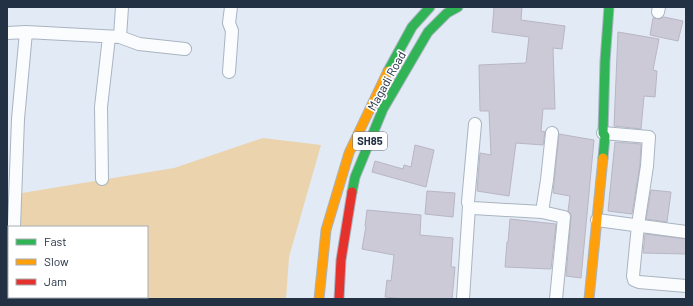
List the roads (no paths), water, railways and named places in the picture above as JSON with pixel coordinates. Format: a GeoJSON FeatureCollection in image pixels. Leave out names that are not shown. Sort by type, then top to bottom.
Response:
{"type":"FeatureCollection","features":[{"type":"Feature","properties":{"kind":"main road","name":"Magadi Road"},"geometry":{"type":"LineString","coordinates":[[319,299],[326,230],[349,153],[389,69],[412,27],[430,7]]}},
{"type":"Feature","properties":{"kind":"main road","name":"Magadi Road"},"geometry":{"type":"LineString","coordinates":[[339,299],[341,260],[355,177],[383,109],[428,32],[448,13],[458,7]]}},
{"type":"Feature","properties":{"kind":"main road"},"geometry":{"type":"LineString","coordinates":[[590,299],[606,136],[603,133],[605,61],[609,7]]}},
{"type":"Feature","properties":{"kind":"street"},"geometry":{"type":"LineString","coordinates":[[102,179],[101,107],[114,37],[122,7]]}},
{"type":"Feature","properties":{"kind":"street"},"geometry":{"type":"LineString","coordinates":[[229,72],[232,31],[229,23],[232,7]]}},
{"type":"Feature","properties":{"kind":"street"},"geometry":{"type":"LineString","coordinates":[[14,226],[16,207],[11,196],[26,32]]}},
{"type":"Feature","properties":{"kind":"street"},"geometry":{"type":"LineString","coordinates":[[7,33],[26,32],[114,37],[139,44],[185,49]]}},
{"type":"Feature","properties":{"kind":"street"},"geometry":{"type":"LineString","coordinates":[[463,299],[469,206],[468,202],[476,124]]}},
{"type":"Feature","properties":{"kind":"street"},"geometry":{"type":"LineString","coordinates":[[542,212],[552,133]]}},
{"type":"Feature","properties":{"kind":"street"},"geometry":{"type":"LineString","coordinates":[[603,133],[649,137],[647,166],[638,225],[633,276],[634,280],[639,282],[686,286]]}},
{"type":"Feature","properties":{"kind":"street"},"geometry":{"type":"LineString","coordinates":[[469,206],[473,208],[542,212],[564,217],[556,299]]}},
{"type":"Feature","properties":{"kind":"street"},"geometry":{"type":"LineString","coordinates":[[597,220],[686,232]]}}]}
